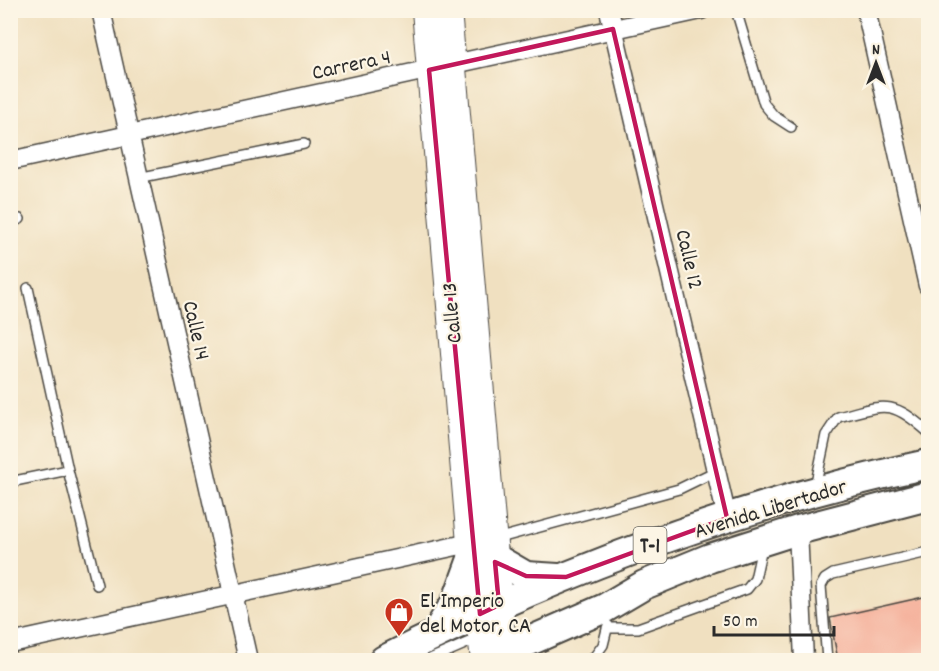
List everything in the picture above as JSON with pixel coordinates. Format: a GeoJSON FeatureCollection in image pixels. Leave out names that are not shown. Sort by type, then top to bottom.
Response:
{"type":"FeatureCollection","features":[{"type":"Feature","properties":{"kind":"main road","name":"Avenida Libertador"},"geometry":{"type":"LineString","coordinates":[[493,640],[566,577],[727,518],[814,492],[928,464]]}},
{"type":"Feature","properties":{"kind":"main road","name":"Avenida Libertador"},"geometry":{"type":"LineString","coordinates":[[384,660],[431,648],[493,640],[608,613],[655,580],[710,558],[798,530],[928,496]]}},
{"type":"Feature","properties":{"kind":"main road"},"geometry":{"type":"LineString","coordinates":[[431,648],[483,550],[526,576],[566,577]]}},
{"type":"Feature","properties":{"kind":"main road"},"geometry":{"type":"LineString","coordinates":[[539,660],[553,642],[608,613]]}},
{"type":"Feature","properties":{"kind":"street","name":"Calle 14"},"geometry":{"type":"LineString","coordinates":[[101,10],[248,660]]}},
{"type":"Feature","properties":{"kind":"street","name":"Calle 13"},"geometry":{"type":"LineString","coordinates":[[424,10],[441,67],[483,550],[493,640]]}},
{"type":"Feature","properties":{"kind":"street","name":"Calle 13"},"geometry":{"type":"LineString","coordinates":[[441,67],[448,10]]}},
{"type":"Feature","properties":{"kind":"street","name":"Calle 12"},"geometry":{"type":"LineString","coordinates":[[609,10],[727,518]]}},
{"type":"Feature","properties":{"kind":"street","name":"Carrera 4"},"geometry":{"type":"LineString","coordinates":[[10,161],[701,10]]}},
{"type":"Feature","properties":{"kind":"street"},"geometry":{"type":"LineString","coordinates":[[866,10],[928,286]]}},
{"type":"Feature","properties":{"kind":"street"},"geometry":{"type":"LineString","coordinates":[[798,530],[804,660]]}},
{"type":"Feature","properties":{"kind":"street"},"geometry":{"type":"LineString","coordinates":[[10,643],[233,594],[483,550]]}},
{"type":"Feature","properties":{"kind":"lane"},"geometry":{"type":"LineString","coordinates":[[736,10],[764,104],[774,116],[791,127]]}},
{"type":"Feature","properties":{"kind":"lane"},"geometry":{"type":"LineString","coordinates":[[927,10],[928,18]]}},
{"type":"Feature","properties":{"kind":"lane"},"geometry":{"type":"LineString","coordinates":[[138,178],[304,144]]}},
{"type":"Feature","properties":{"kind":"lane"},"geometry":{"type":"LineString","coordinates":[[28,288],[68,470],[97,585]]}},
{"type":"Feature","properties":{"kind":"lane"},"geometry":{"type":"LineString","coordinates":[[814,492],[826,435],[838,417],[885,405],[906,412],[928,432]]}},
{"type":"Feature","properties":{"kind":"lane"},"geometry":{"type":"LineString","coordinates":[[10,482],[68,470]]}},
{"type":"Feature","properties":{"kind":"lane"},"geometry":{"type":"LineString","coordinates":[[483,550],[679,489],[716,471]]}},
{"type":"Feature","properties":{"kind":"lane"},"geometry":{"type":"LineString","coordinates":[[592,660],[603,645],[608,613],[638,628],[747,589],[755,579],[764,541]]}},
{"type":"Feature","properties":{"kind":"lane"},"geometry":{"type":"LineString","coordinates":[[827,660],[821,586],[825,579],[833,574],[928,552]]}},
{"type":"Feature","properties":{"kind":"highlighted area"},"geometry":{"type":"Polygon","coordinates":[[[613,29],[727,518],[566,577],[526,576],[495,562],[499,605],[480,614],[429,70],[613,29]]]}},
{"type":"Feature","properties":{"kind":"building"},"geometry":{"type":"Polygon","coordinates":[[[928,596],[928,660],[838,660],[830,618],[928,596]]]}},
{"type":"Feature","properties":{"kind":"place","name":"El Imperio del Motor, CA"},"geometry":{"type":"Point","coordinates":[399,638]}}]}
